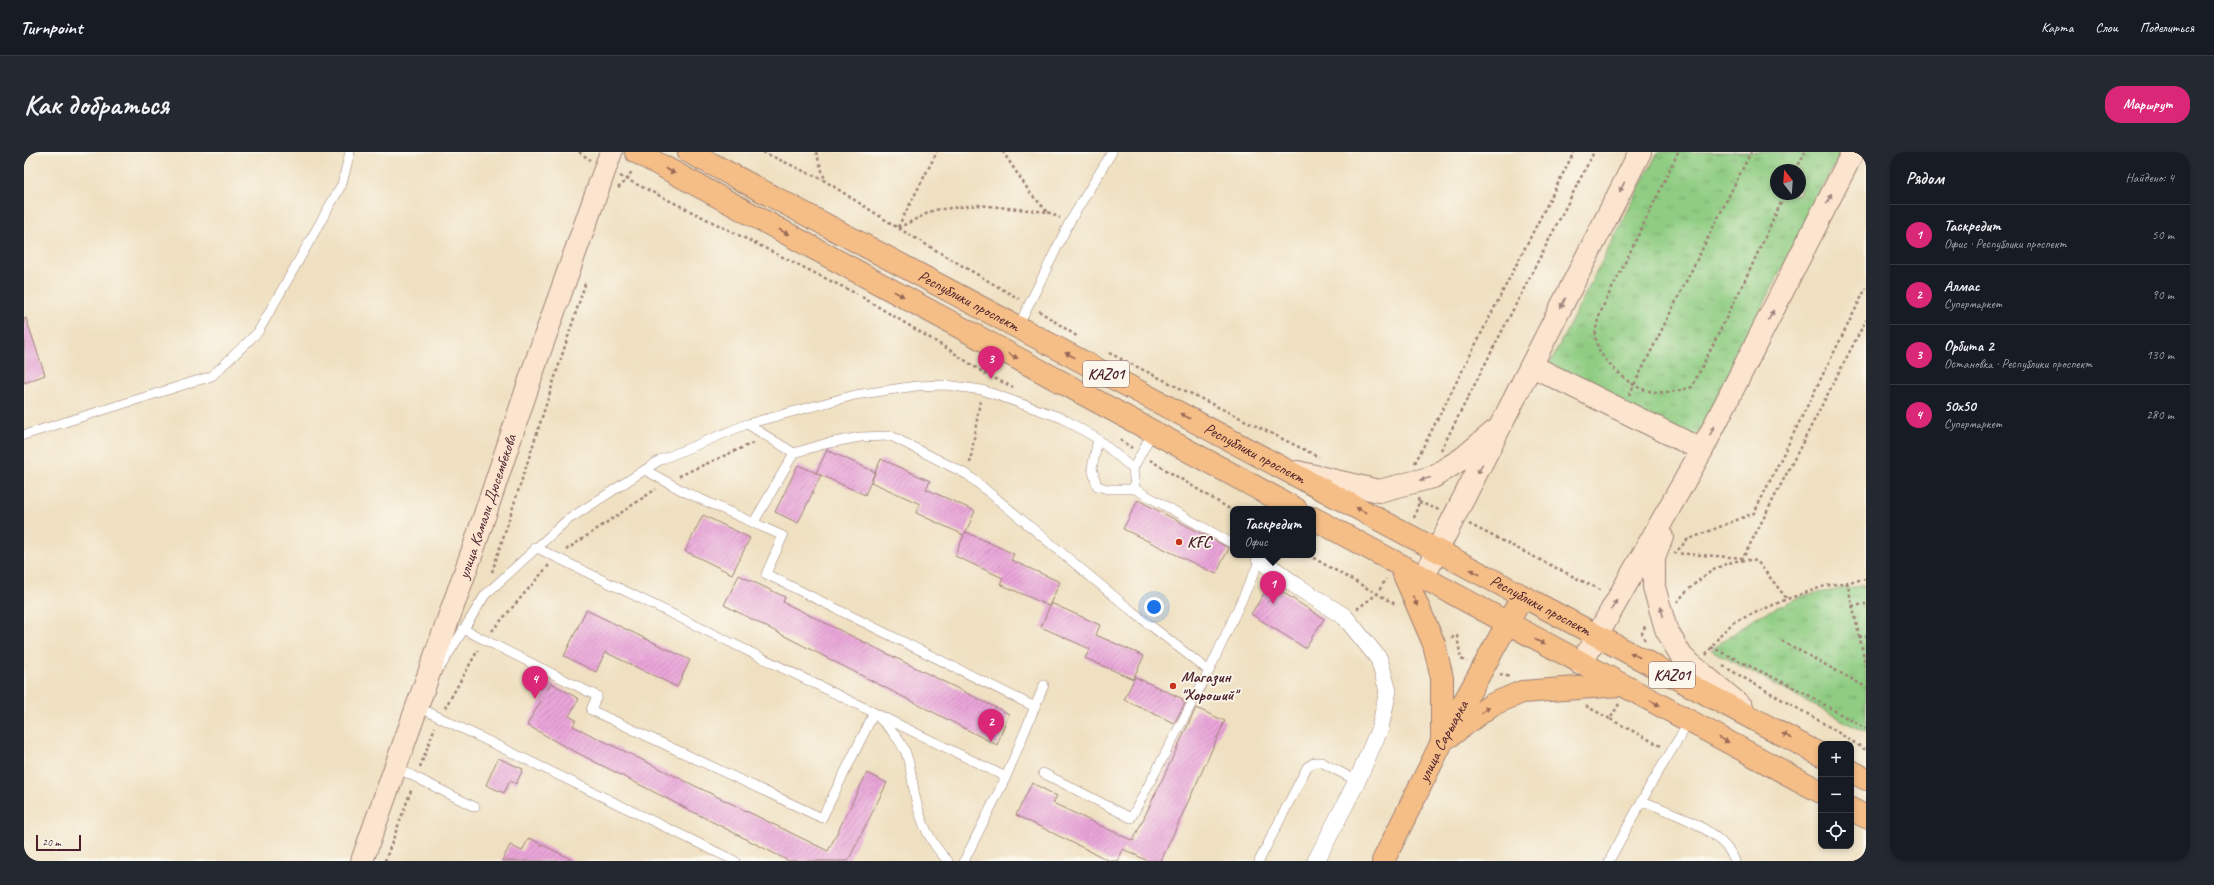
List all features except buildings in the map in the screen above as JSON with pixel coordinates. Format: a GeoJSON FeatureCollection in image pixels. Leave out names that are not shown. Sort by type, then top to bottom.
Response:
{"type":"FeatureCollection","features":[{"type":"Feature","properties":{"kind":"main road","name":"улица Камали Дюсембекова"},"geometry":{"type":"LineString","coordinates":[[362,861],[611,152]]}},
{"type":"Feature","properties":{"kind":"main road","name":"Республики проспект"},"geometry":{"type":"LineString","coordinates":[[689,152],[1288,470],[1522,597],[1598,634],[1818,753]]}},
{"type":"Feature","properties":{"kind":"main road"},"geometry":{"type":"LineString","coordinates":[[1423,578],[1640,152]]}},
{"type":"Feature","properties":{"kind":"main road"},"geometry":{"type":"LineString","coordinates":[[1581,664],[1691,471],[1853,152]]}},
{"type":"Feature","properties":{"kind":"main road","name":"Республики проспект"},"geometry":{"type":"LineString","coordinates":[[638,153],[1152,431],[1286,506]]}},
{"type":"Feature","properties":{"kind":"main road"},"geometry":{"type":"LineString","coordinates":[[1532,366],[1702,450]]}},
{"type":"Feature","properties":{"kind":"main road"},"geometry":{"type":"LineString","coordinates":[[1288,470],[1379,491],[1432,477],[1463,458],[1502,425]]}},
{"type":"Feature","properties":{"kind":"main road"},"geometry":{"type":"LineString","coordinates":[[1691,471],[1668,555],[1654,587],[1666,629],[1682,657],[1760,722]]}},
{"type":"Feature","properties":{"kind":"main road","name":"Республики проспект"},"geometry":{"type":"LineString","coordinates":[[1316,520],[1506,624],[1818,790]]}},
{"type":"Feature","properties":{"kind":"main road"},"geometry":{"type":"LineString","coordinates":[[1400,566],[1434,644],[1442,678],[1442,742]]}},
{"type":"Feature","properties":{"kind":"main road","name":"улица Сарыарка"},"geometry":{"type":"LineString","coordinates":[[1383,861],[1442,742],[1522,597]]}},
{"type":"Feature","properties":{"kind":"main road"},"geometry":{"type":"LineString","coordinates":[[1442,742],[1491,704],[1522,692],[1620,685]]}},
{"type":"Feature","properties":{"kind":"main road"},"geometry":{"type":"LineString","coordinates":[[1854,773],[1866,779]]}},
{"type":"Feature","properties":{"kind":"main road"},"geometry":{"type":"LineString","coordinates":[[1854,811],[1866,817]]}},
{"type":"Feature","properties":{"kind":"street"},"geometry":{"type":"LineString","coordinates":[[1261,558],[1295,585],[1345,617],[1379,659],[1388,691],[1380,728],[1356,781],[1316,861]]}},
{"type":"Feature","properties":{"kind":"lane"},"geometry":{"type":"LineString","coordinates":[[24,434],[212,376],[258,332],[342,184],[350,152]]}},
{"type":"Feature","properties":{"kind":"lane"},"geometry":{"type":"LineString","coordinates":[[1018,327],[1069,223],[1112,152]]}},
{"type":"Feature","properties":{"kind":"lane"},"geometry":{"type":"LineString","coordinates":[[735,861],[417,708],[463,629],[485,596],[535,547],[566,521],[645,470],[689,447],[747,424],[855,395],[908,387],[946,385],[982,390],[1062,418],[1098,439],[1133,469]]}},
{"type":"Feature","properties":{"kind":"lane"},"geometry":{"type":"LineString","coordinates":[[747,424],[794,452]]}},
{"type":"Feature","properties":{"kind":"lane"},"geometry":{"type":"LineString","coordinates":[[1135,489],[1133,469],[1152,431]]}},
{"type":"Feature","properties":{"kind":"lane"},"geometry":{"type":"LineString","coordinates":[[754,522],[794,452],[860,437],[890,436],[968,475],[1132,611],[1209,671]]}},
{"type":"Feature","properties":{"kind":"lane"},"geometry":{"type":"LineString","coordinates":[[1098,439],[1092,468],[1097,486],[1108,489],[1135,489],[1230,542]]}},
{"type":"Feature","properties":{"kind":"lane"},"geometry":{"type":"LineString","coordinates":[[645,470],[684,492],[783,536],[766,574],[1035,707]]}},
{"type":"Feature","properties":{"kind":"lane"},"geometry":{"type":"LineString","coordinates":[[535,547],[1006,777]]}},
{"type":"Feature","properties":{"kind":"lane"},"geometry":{"type":"LineString","coordinates":[[1043,773],[1131,818],[1209,671],[1258,558]]}},
{"type":"Feature","properties":{"kind":"lane"},"geometry":{"type":"LineString","coordinates":[[463,629],[597,696],[591,710],[822,818],[874,713]]}},
{"type":"Feature","properties":{"kind":"lane"},"geometry":{"type":"LineString","coordinates":[[964,861],[1006,777],[1044,685]]}},
{"type":"Feature","properties":{"kind":"lane"},"geometry":{"type":"LineString","coordinates":[[874,713],[894,734],[905,752],[924,824],[934,846],[948,861]]}},
{"type":"Feature","properties":{"kind":"lane"},"geometry":{"type":"LineString","coordinates":[[1609,861],[1642,801],[1689,722]]}},
{"type":"Feature","properties":{"kind":"lane"},"geometry":{"type":"LineString","coordinates":[[1259,861],[1307,767],[1311,764],[1321,762],[1356,781]]}},
{"type":"Feature","properties":{"kind":"lane"},"geometry":{"type":"LineString","coordinates":[[395,767],[476,807]]}},
{"type":"Feature","properties":{"kind":"lane"},"geometry":{"type":"LineString","coordinates":[[1642,801],[1697,823],[1732,852],[1735,861]]}},
{"type":"Feature","properties":{"kind":"path"},"geometry":{"type":"LineString","coordinates":[[763,152],[825,181],[898,228],[1029,305],[1084,341]]}},
{"type":"Feature","properties":{"kind":"path"},"geometry":{"type":"LineString","coordinates":[[816,152],[825,181]]}},
{"type":"Feature","properties":{"kind":"path"},"geometry":{"type":"LineString","coordinates":[[898,228],[937,152]]}},
{"type":"Feature","properties":{"kind":"path"},"geometry":{"type":"LineString","coordinates":[[898,228],[934,210],[978,205],[1048,212],[1031,194],[1003,152]]}},
{"type":"Feature","properties":{"kind":"path"},"geometry":{"type":"LineString","coordinates":[[1412,470],[1574,152]]}},
{"type":"Feature","properties":{"kind":"path"},"geometry":{"type":"LineString","coordinates":[[1437,456],[1594,152]]}},
{"type":"Feature","properties":{"kind":"path"},"geometry":{"type":"LineString","coordinates":[[1678,152],[1606,300],[1596,329],[1598,347],[1604,360],[1634,386],[1646,392],[1664,392],[1692,387],[1748,274],[1782,200]]}},
{"type":"Feature","properties":{"kind":"path"},"geometry":{"type":"LineString","coordinates":[[1634,386],[1751,152]]}},
{"type":"Feature","properties":{"kind":"path"},"geometry":{"type":"LineString","coordinates":[[1799,164],[1805,152]]}},
{"type":"Feature","properties":{"kind":"path"},"geometry":{"type":"LineString","coordinates":[[615,191],[628,179],[638,153]]}},
{"type":"Feature","properties":{"kind":"path"},"geometry":{"type":"LineString","coordinates":[[628,179],[860,296],[948,349],[987,376],[1020,390]]}},
{"type":"Feature","properties":{"kind":"path"},"geometry":{"type":"LineString","coordinates":[[485,596],[588,273]]}},
{"type":"Feature","properties":{"kind":"path"},"geometry":{"type":"LineString","coordinates":[[1668,555],[1687,540],[1754,513],[1866,288]]}},
{"type":"Feature","properties":{"kind":"path"},"geometry":{"type":"LineString","coordinates":[[1672,608],[1690,586],[1704,575],[1743,558],[1866,320]]}},
{"type":"Feature","properties":{"kind":"path"},"geometry":{"type":"LineString","coordinates":[[1106,352],[1321,458]]}},
{"type":"Feature","properties":{"kind":"path"},"geometry":{"type":"LineString","coordinates":[[968,475],[982,390]]}},
{"type":"Feature","properties":{"kind":"path"},"geometry":{"type":"LineString","coordinates":[[385,861],[415,777],[439,718],[484,640],[556,557],[666,482],[767,436]]}},
{"type":"Feature","properties":{"kind":"path"},"geometry":{"type":"LineString","coordinates":[[1115,438],[1230,509]]}},
{"type":"Feature","properties":{"kind":"path"},"geometry":{"type":"LineString","coordinates":[[1668,555],[1743,558],[1757,561],[1787,599]]}},
{"type":"Feature","properties":{"kind":"path"},"geometry":{"type":"LineString","coordinates":[[1313,558],[1377,594]]}},
{"type":"Feature","properties":{"kind":"path"},"geometry":{"type":"LineString","coordinates":[[1705,656],[1721,634],[1734,622],[1787,599],[1825,586],[1866,579]]}},
{"type":"Feature","properties":{"kind":"path"},"geometry":{"type":"LineString","coordinates":[[1847,582],[1866,666]]}},
{"type":"Feature","properties":{"kind":"path"},"geometry":{"type":"LineString","coordinates":[[1852,606],[1866,604]]}},
{"type":"Feature","properties":{"kind":"path"},"geometry":{"type":"LineString","coordinates":[[1859,637],[1866,636]]}},
{"type":"Feature","properties":{"kind":"path"},"geometry":{"type":"LineString","coordinates":[[1782,641],[1866,687]]}},
{"type":"Feature","properties":{"kind":"path"},"geometry":{"type":"LineString","coordinates":[[1712,647],[1801,691],[1866,729]]}},
{"type":"Feature","properties":{"kind":"green space"},"geometry":{"type":"Polygon","coordinates":[[[1658,152],[1841,152],[1693,443],[1549,365],[1658,152]]]}},
{"type":"Feature","properties":{"kind":"green space"},"geometry":{"type":"Polygon","coordinates":[[[1866,585],[1866,733],[1711,650],[1756,617],[1805,595],[1866,585]]]}},
{"type":"Feature","properties":{"kind":"place","name":"Орбита 2"},"geometry":{"type":"Point","coordinates":[991,379]}},
{"type":"Feature","properties":{"kind":"place","name":"KFC"},"geometry":{"type":"Point","coordinates":[1179,542]}},
{"type":"Feature","properties":{"kind":"place","name":"Таскредит"},"geometry":{"type":"Point","coordinates":[1273,604]}},
{"type":"Feature","properties":{"kind":"place","name":"Магазин \"Хороший\""},"geometry":{"type":"Point","coordinates":[1173,686]}},
{"type":"Feature","properties":{"kind":"place","name":"50х50"},"geometry":{"type":"Point","coordinates":[535,699]}},
{"type":"Feature","properties":{"kind":"place","name":"Алмас"},"geometry":{"type":"Point","coordinates":[991,742]}}]}
